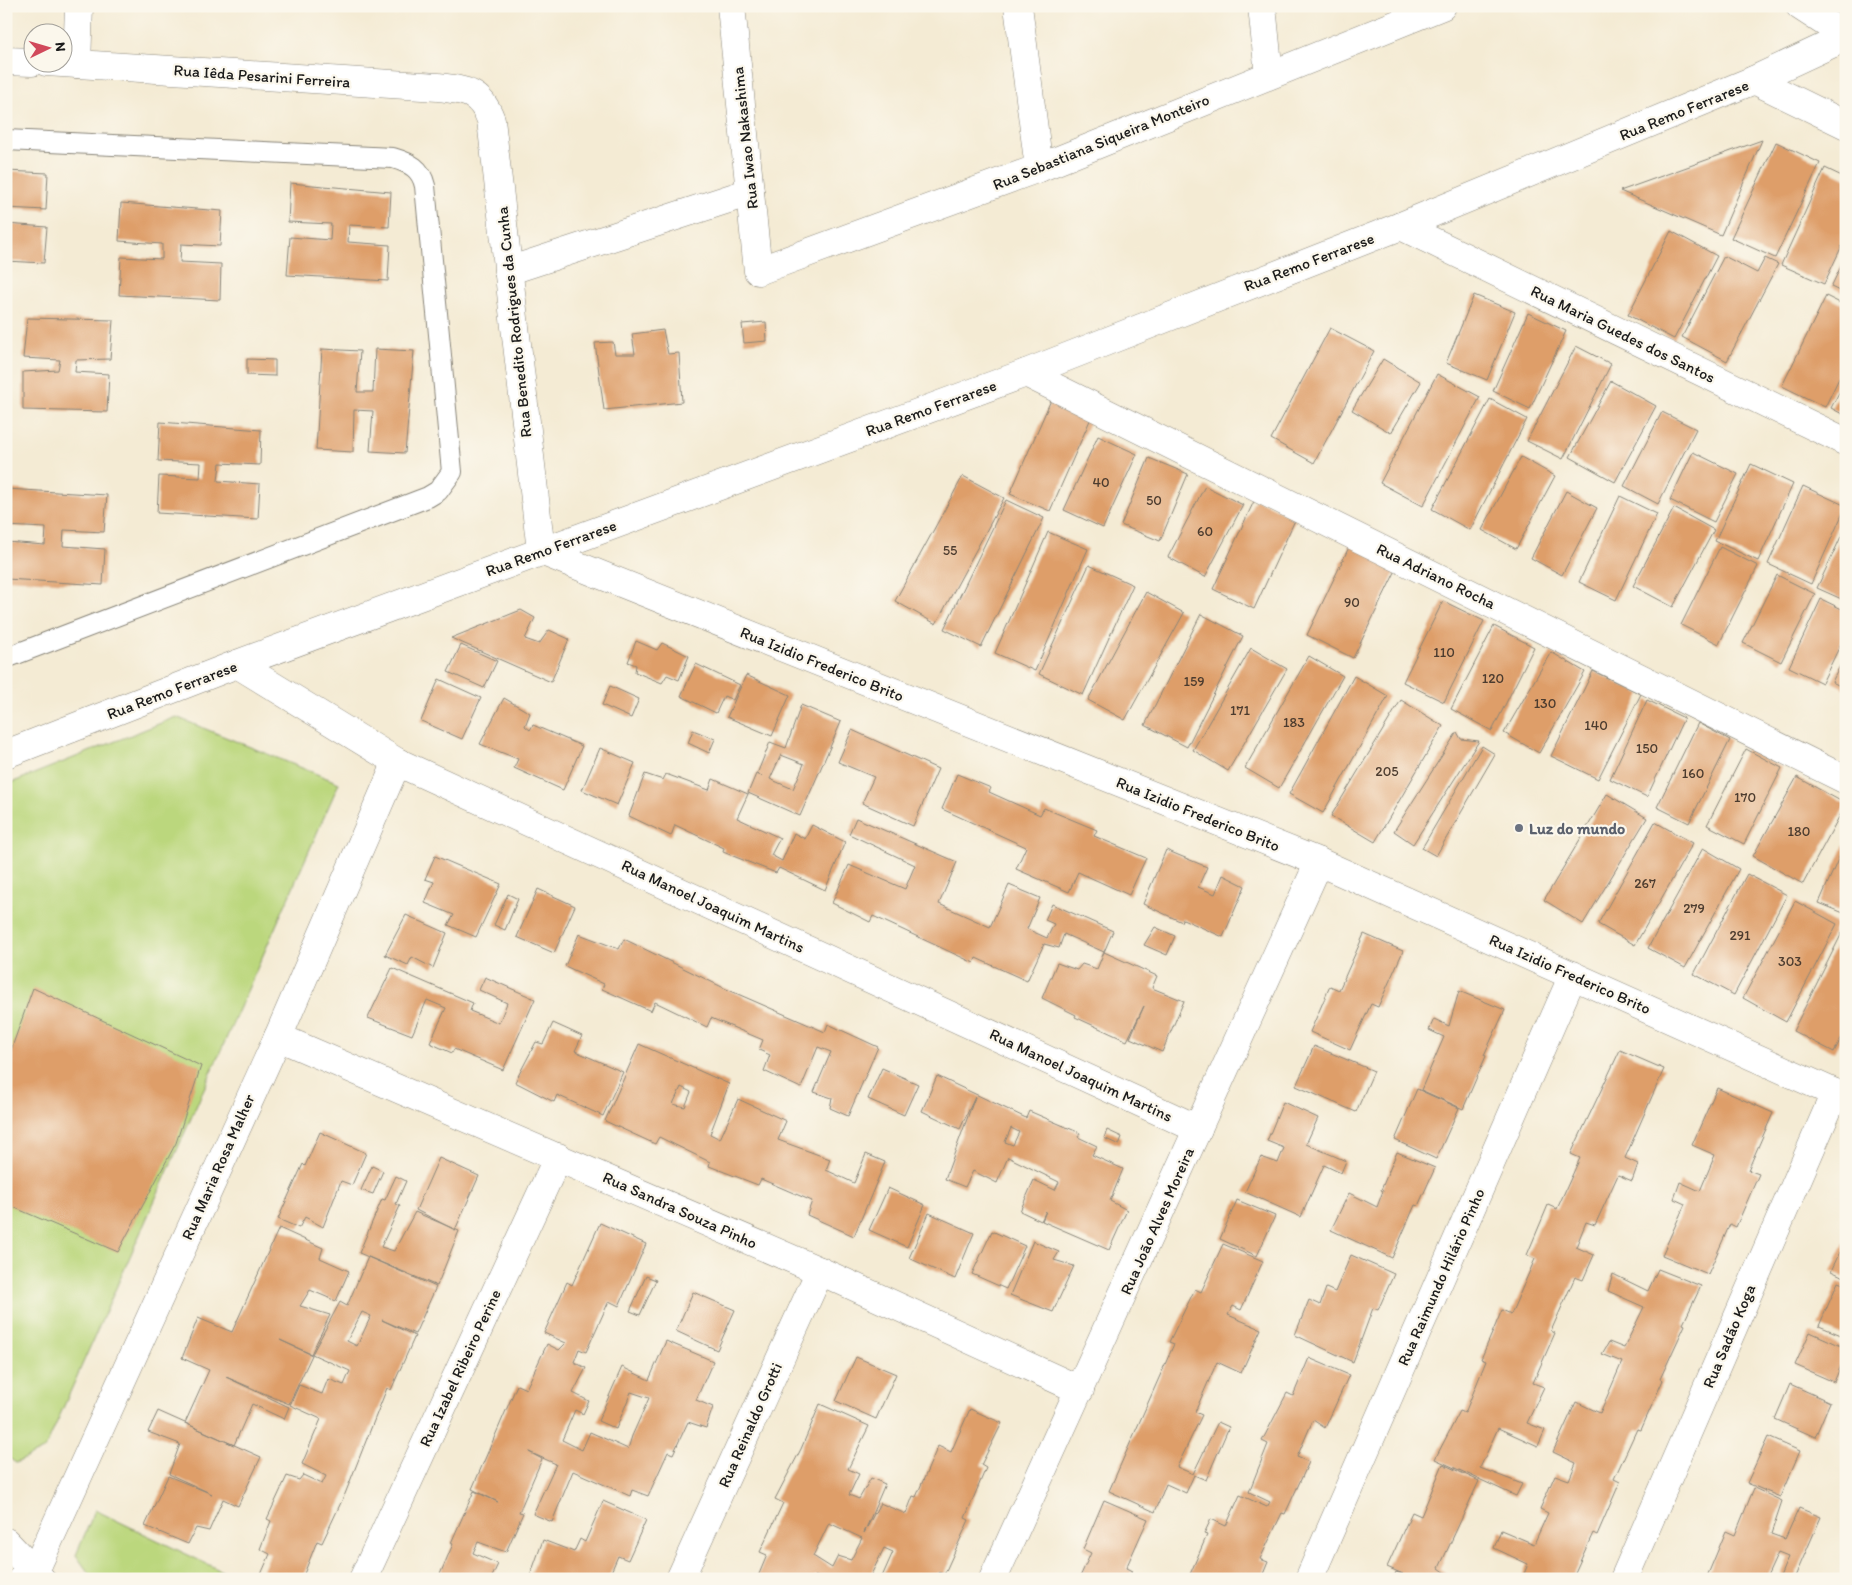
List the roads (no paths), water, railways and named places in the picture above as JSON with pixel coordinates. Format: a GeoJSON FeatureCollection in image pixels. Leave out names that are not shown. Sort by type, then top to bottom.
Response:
{"type":"FeatureCollection","features":[{"type":"Feature","properties":{"kind":"street"},"geometry":{"type":"LineString","coordinates":[[77,64],[79,6]]}},
{"type":"Feature","properties":{"kind":"street","name":"Rua Iwao Nakashima"},"geometry":{"type":"LineString","coordinates":[[731,6],[758,271]]}},
{"type":"Feature","properties":{"kind":"street"},"geometry":{"type":"LineString","coordinates":[[1018,6],[1039,168]]}},
{"type":"Feature","properties":{"kind":"street"},"geometry":{"type":"LineString","coordinates":[[1262,6],[1269,75]]}},
{"type":"Feature","properties":{"kind":"street","name":"Rua Sebastiana Siqueira Monteiro"},"geometry":{"type":"LineString","coordinates":[[758,271],[1039,168],[1442,6]]}},
{"type":"Feature","properties":{"kind":"street"},"geometry":{"type":"LineString","coordinates":[[1800,6],[1846,37]]}},
{"type":"Feature","properties":{"kind":"street","name":"Rua Remo Ferrarese"},"geometry":{"type":"LineString","coordinates":[[6,754],[237,664],[1026,373],[1401,226],[1754,80],[1846,37]]}},
{"type":"Feature","properties":{"kind":"street"},"geometry":{"type":"LineString","coordinates":[[6,61],[22,62]]}},
{"type":"Feature","properties":{"kind":"street","name":"Rua Iêda Pesarini Ferreira"},"geometry":{"type":"LineString","coordinates":[[72,64],[438,87],[468,92],[477,97]]}},
{"type":"Feature","properties":{"kind":"street"},"geometry":{"type":"LineString","coordinates":[[1754,80],[1846,125]]}},
{"type":"Feature","properties":{"kind":"street","name":"Rua Benedito Rodrigues da Cunha"},"geometry":{"type":"LineString","coordinates":[[477,97],[487,107],[492,120],[541,551]]}},
{"type":"Feature","properties":{"kind":"street"},"geometry":{"type":"LineString","coordinates":[[508,271],[750,192]]}},
{"type":"Feature","properties":{"kind":"street","name":"Rua Maria Guedes dos Santos"},"geometry":{"type":"LineString","coordinates":[[1401,226],[1846,442]]}},
{"type":"Feature","properties":{"kind":"street","name":"Rua Adriano Rocha"},"geometry":{"type":"LineString","coordinates":[[1026,373],[1846,780]]}},
{"type":"Feature","properties":{"kind":"street","name":"Rua Izidio Frederico Brito"},"geometry":{"type":"LineString","coordinates":[[541,551],[1319,862],[1840,1095]]}},
{"type":"Feature","properties":{"kind":"street","name":"Rua Manoel Joaquim Martins"},"geometry":{"type":"LineString","coordinates":[[237,664],[397,762],[1198,1129]]}},
{"type":"Feature","properties":{"kind":"street","name":"Rua Maria Rosa Malher"},"geometry":{"type":"LineString","coordinates":[[33,1576],[278,1037],[397,762]]}},
{"type":"Feature","properties":{"kind":"street","name":"Rua João Alves Moreira"},"geometry":{"type":"LineString","coordinates":[[993,1579],[1319,862]]}},
{"type":"Feature","properties":{"kind":"street","name":"Rua Raimundo Hilário Pinho"},"geometry":{"type":"LineString","coordinates":[[1309,1579],[1573,975]]}},
{"type":"Feature","properties":{"kind":"street","name":"Rua Sandra Souza Pinho"},"geometry":{"type":"LineString","coordinates":[[278,1037],[820,1271],[1080,1390]]}},
{"type":"Feature","properties":{"kind":"street","name":"Rua Sadão Koga"},"geometry":{"type":"LineString","coordinates":[[1624,1579],[1840,1095]]}},
{"type":"Feature","properties":{"kind":"street","name":"Rua Izabel Ribeiro Perine"},"geometry":{"type":"LineString","coordinates":[[363,1579],[558,1157]]}},
{"type":"Feature","properties":{"kind":"street","name":"Rua Reinaldo Grotti"},"geometry":{"type":"LineString","coordinates":[[680,1579],[820,1271]]}},
{"type":"Feature","properties":{"kind":"street"},"geometry":{"type":"LineString","coordinates":[[6,1542],[33,1576]]}},
{"type":"Feature","properties":{"kind":"lane"},"geometry":{"type":"LineString","coordinates":[[6,140],[392,158],[412,165],[423,178],[425,186],[452,472],[438,491],[428,496],[6,658]]}},
{"type":"Feature","properties":{"kind":"place","name":"Luz do mundo"},"geometry":{"type":"Point","coordinates":[1519,828]}}]}
